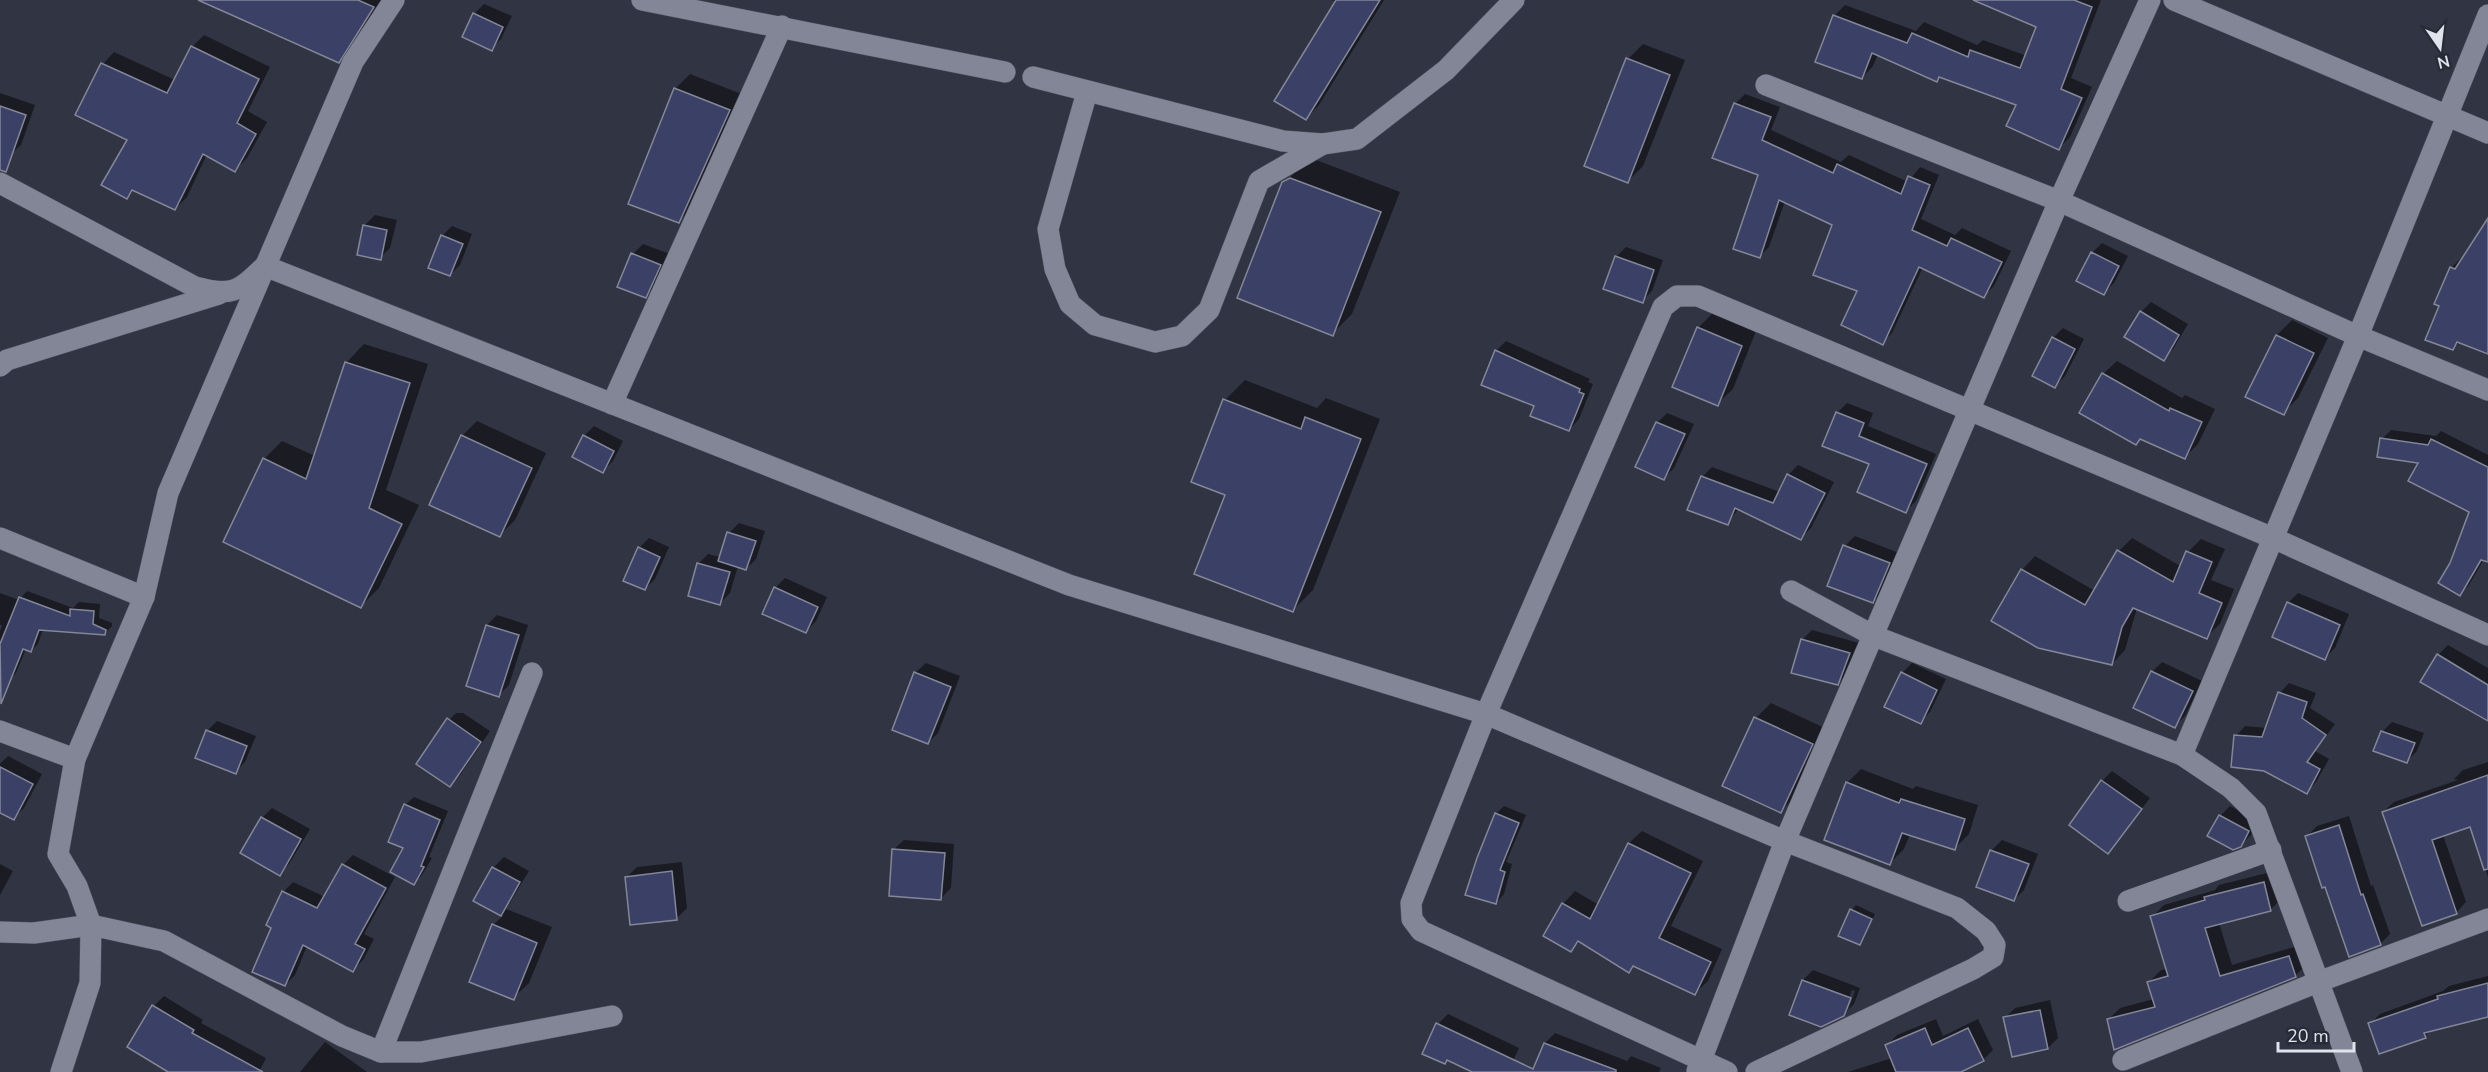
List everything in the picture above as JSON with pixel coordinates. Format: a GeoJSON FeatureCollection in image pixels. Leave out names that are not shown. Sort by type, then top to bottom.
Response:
{"type":"FeatureCollection","features":[{"type":"Feature","properties":{"kind":"street"},"geometry":{"type":"LineString","coordinates":[[642,0],[1005,72]]}},
{"type":"Feature","properties":{"kind":"street"},"geometry":{"type":"LineString","coordinates":[[1033,77],[1283,141],[1323,144],[1357,139],[1446,70],[1514,0]]}},
{"type":"Feature","properties":{"kind":"street"},"geometry":{"type":"LineString","coordinates":[[1699,1065],[1785,841],[2059,201],[2150,0]]}},
{"type":"Feature","properties":{"kind":"street"},"geometry":{"type":"LineString","coordinates":[[2174,0],[2488,133]]}},
{"type":"Feature","properties":{"kind":"street"},"geometry":{"type":"LineString","coordinates":[[61,1072],[90,983],[91,925],[77,886],[58,854],[75,759],[144,597],[168,493],[353,62],[391,1]]}},
{"type":"Feature","properties":{"kind":"street"},"geometry":{"type":"LineString","coordinates":[[2182,755],[2358,336],[2488,15]]}},
{"type":"Feature","properties":{"kind":"street"},"geometry":{"type":"LineString","coordinates":[[612,404],[782,26]]}},
{"type":"Feature","properties":{"kind":"street"},"geometry":{"type":"LineString","coordinates":[[1766,85],[2059,201],[2358,336],[2488,390]]}},
{"type":"Feature","properties":{"kind":"street"},"geometry":{"type":"LineString","coordinates":[[1087,92],[1048,229],[1055,269],[1070,304],[1095,325],[1155,342],[1182,336],[1209,309],[1259,181],[1323,144]]}},
{"type":"Feature","properties":{"kind":"street"},"geometry":{"type":"LineString","coordinates":[[0,183],[195,287],[219,294]]}},
{"type":"Feature","properties":{"kind":"street"},"geometry":{"type":"LineString","coordinates":[[0,366],[7,360],[244,287],[265,266]]}},
{"type":"Feature","properties":{"kind":"street"},"geometry":{"type":"LineString","coordinates":[[265,266],[1069,585],[1486,714],[1785,841],[1958,908],[1986,931],[1995,945],[1993,957],[1973,969],[1756,1072]]}},
{"type":"Feature","properties":{"kind":"street"},"geometry":{"type":"LineString","coordinates":[[1727,1072],[1699,1065],[1421,931],[1412,918],[1411,903],[1486,714],[1664,307],[1677,296],[1698,296],[2273,538],[2488,635]]}},
{"type":"Feature","properties":{"kind":"street"},"geometry":{"type":"LineString","coordinates":[[0,538],[144,597]]}},
{"type":"Feature","properties":{"kind":"street"},"geometry":{"type":"LineString","coordinates":[[1791,591],[1874,636],[2182,755],[2231,788],[2256,813],[2352,1072]]}},
{"type":"Feature","properties":{"kind":"street"},"geometry":{"type":"LineString","coordinates":[[381,1052],[532,673]]}},
{"type":"Feature","properties":{"kind":"street"},"geometry":{"type":"LineString","coordinates":[[0,731],[75,759]]}},
{"type":"Feature","properties":{"kind":"street"},"geometry":{"type":"LineString","coordinates":[[2128,901],[2271,850]]}},
{"type":"Feature","properties":{"kind":"street"},"geometry":{"type":"LineString","coordinates":[[2123,1060],[2318,982],[2488,919]]}},
{"type":"Feature","properties":{"kind":"street"},"geometry":{"type":"LineString","coordinates":[[0,932],[34,933],[91,925],[164,941],[342,1036],[381,1052],[421,1052],[612,1016]]}},
{"type":"Feature","properties":{"kind":"building"},"geometry":{"type":"Polygon","coordinates":[[[198,0],[358,0],[374,7],[339,63],[198,0]]]}},
{"type":"Feature","properties":{"kind":"building"},"geometry":{"type":"Polygon","coordinates":[[[1336,0],[1380,0],[1306,120],[1274,101],[1336,0]]]}},
{"type":"Feature","properties":{"kind":"building"},"geometry":{"type":"Polygon","coordinates":[[[1973,0],[2074,0],[2092,7],[2061,89],[2082,98],[2059,150],[2006,126],[2016,105],[1939,77],[1937,82],[1872,53],[1862,79],[1815,62],[1833,15],[1907,43],[1912,33],[1968,57],[1970,50],[2020,68],[2036,27],[1973,0]]]}},
{"type":"Feature","properties":{"kind":"building"},"geometry":{"type":"Polygon","coordinates":[[[473,13],[503,27],[492,51],[462,37],[473,13]]]}},
{"type":"Feature","properties":{"kind":"building"},"geometry":{"type":"Polygon","coordinates":[[[191,46],[259,79],[237,123],[256,134],[235,172],[203,154],[175,210],[132,190],[127,199],[101,185],[127,140],[75,115],[101,63],[167,93],[191,46]]]}},
{"type":"Feature","properties":{"kind":"building"},"geometry":{"type":"Polygon","coordinates":[[[1626,58],[1670,75],[1628,183],[1584,166],[1626,58]]]}},
{"type":"Feature","properties":{"kind":"building"},"geometry":{"type":"Polygon","coordinates":[[[674,88],[730,110],[679,223],[628,204],[674,88]]]}},
{"type":"Feature","properties":{"kind":"building"},"geometry":{"type":"Polygon","coordinates":[[[1734,103],[1771,117],[1762,140],[1833,173],[1837,164],[1901,194],[1908,176],[1930,185],[1912,230],[1947,246],[1951,238],[2002,262],[1984,298],[1919,267],[1883,345],[1841,325],[1857,291],[1813,275],[1832,225],[1779,200],[1760,258],[1733,249],[1758,175],[1712,158],[1734,103]]]}},
{"type":"Feature","properties":{"kind":"building"},"geometry":{"type":"Polygon","coordinates":[[[0,106],[26,115],[6,172],[0,170],[0,106]]]}},
{"type":"Feature","properties":{"kind":"building"},"geometry":{"type":"Polygon","coordinates":[[[1290,178],[1381,212],[1333,336],[1237,298],[1282,182],[1290,178]]]}},
{"type":"Feature","properties":{"kind":"building"},"geometry":{"type":"Polygon","coordinates":[[[2488,218],[2488,354],[2457,342],[2453,350],[2425,340],[2439,306],[2434,304],[2450,267],[2455,269],[2488,218]]]}},
{"type":"Feature","properties":{"kind":"building"},"geometry":{"type":"Polygon","coordinates":[[[363,225],[387,230],[381,260],[357,255],[363,225]]]}},
{"type":"Feature","properties":{"kind":"building"},"geometry":{"type":"Polygon","coordinates":[[[441,235],[463,244],[450,276],[428,268],[441,235]]]}},
{"type":"Feature","properties":{"kind":"building"},"geometry":{"type":"Polygon","coordinates":[[[2091,252],[2119,266],[2104,295],[2076,281],[2091,252]]]}},
{"type":"Feature","properties":{"kind":"building"},"geometry":{"type":"Polygon","coordinates":[[[631,253],[661,265],[646,298],[617,287],[631,253]]]}},
{"type":"Feature","properties":{"kind":"building"},"geometry":{"type":"Polygon","coordinates":[[[1615,256],[1654,270],[1643,303],[1603,289],[1615,256]]]}},
{"type":"Feature","properties":{"kind":"building"},"geometry":{"type":"Polygon","coordinates":[[[2140,311],[2179,335],[2164,361],[2124,337],[2140,311]]]}},
{"type":"Feature","properties":{"kind":"building"},"geometry":{"type":"Polygon","coordinates":[[[1697,327],[1742,346],[1718,406],[1672,387],[1697,327]]]}},
{"type":"Feature","properties":{"kind":"building"},"geometry":{"type":"Polygon","coordinates":[[[2276,335],[2314,353],[2284,415],[2245,397],[2276,335]]]}},
{"type":"Feature","properties":{"kind":"building"},"geometry":{"type":"Polygon","coordinates":[[[2052,337],[2075,349],[2055,388],[2032,376],[2052,337]]]}},
{"type":"Feature","properties":{"kind":"building"},"geometry":{"type":"Polygon","coordinates":[[[1495,350],[1580,389],[1579,392],[1584,394],[1569,431],[1530,416],[1534,406],[1481,385],[1495,350]]]}},
{"type":"Feature","properties":{"kind":"building"},"geometry":{"type":"Polygon","coordinates":[[[345,362],[410,383],[369,508],[402,524],[361,608],[223,542],[263,458],[306,479],[345,362]]]}},
{"type":"Feature","properties":{"kind":"building"},"geometry":{"type":"Polygon","coordinates":[[[2102,373],[2169,411],[2170,408],[2202,422],[2185,459],[2140,439],[2136,445],[2079,413],[2102,373]]]}},
{"type":"Feature","properties":{"kind":"building"},"geometry":{"type":"Polygon","coordinates":[[[1223,399],[1301,429],[1305,417],[1361,439],[1293,612],[1194,574],[1225,495],[1191,482],[1223,399]]]}},
{"type":"Feature","properties":{"kind":"building"},"geometry":{"type":"Polygon","coordinates":[[[1836,412],[1864,423],[1859,436],[1927,464],[1906,513],[1857,492],[1869,464],[1822,446],[1836,412]]]}},
{"type":"Feature","properties":{"kind":"building"},"geometry":{"type":"Polygon","coordinates":[[[1656,422],[1685,434],[1664,480],[1635,467],[1656,422]]]}},
{"type":"Feature","properties":{"kind":"building"},"geometry":{"type":"Polygon","coordinates":[[[461,435],[532,468],[500,537],[429,505],[461,435]]]}},
{"type":"Feature","properties":{"kind":"building"},"geometry":{"type":"Polygon","coordinates":[[[583,435],[614,451],[603,473],[572,457],[583,435]]]}},
{"type":"Feature","properties":{"kind":"building"},"geometry":{"type":"Polygon","coordinates":[[[2380,438],[2428,445],[2431,439],[2488,467],[2488,562],[2481,560],[2460,596],[2438,583],[2450,563],[2469,512],[2408,481],[2418,463],[2377,457],[2380,438]]]}},
{"type":"Feature","properties":{"kind":"building"},"geometry":{"type":"Polygon","coordinates":[[[1787,474],[1825,493],[1801,540],[1735,508],[1728,525],[1687,510],[1701,476],[1773,503],[1787,474]]]}},
{"type":"Feature","properties":{"kind":"building"},"geometry":{"type":"Polygon","coordinates":[[[727,532],[756,541],[746,570],[718,561],[727,532]]]}},
{"type":"Feature","properties":{"kind":"building"},"geometry":{"type":"Polygon","coordinates":[[[1843,545],[1890,563],[1873,603],[1827,586],[1843,545]]]}},
{"type":"Feature","properties":{"kind":"building"},"geometry":{"type":"Polygon","coordinates":[[[638,547],[660,557],[645,590],[623,581],[638,547]]]}},
{"type":"Feature","properties":{"kind":"building"},"geometry":{"type":"Polygon","coordinates":[[[2117,550],[2173,582],[2186,551],[2212,562],[2199,593],[2222,603],[2207,639],[2133,608],[2122,627],[2112,665],[2038,648],[1991,621],[2021,569],[2085,605],[2117,550]]]}},
{"type":"Feature","properties":{"kind":"building"},"geometry":{"type":"Polygon","coordinates":[[[697,563],[730,572],[720,605],[688,596],[697,563]]]}},
{"type":"Feature","properties":{"kind":"building"},"geometry":{"type":"Polygon","coordinates":[[[774,587],[818,607],[806,633],[762,614],[774,587]]]}},
{"type":"Feature","properties":{"kind":"building"},"geometry":{"type":"Polygon","coordinates":[[[19,597],[70,616],[70,609],[94,611],[93,624],[106,630],[105,635],[39,630],[31,652],[23,649],[1,704],[0,644],[19,597]]]}},
{"type":"Feature","properties":{"kind":"building"},"geometry":{"type":"Polygon","coordinates":[[[2287,602],[2340,625],[2325,660],[2272,637],[2287,602]]]}},
{"type":"Feature","properties":{"kind":"building"},"geometry":{"type":"Polygon","coordinates":[[[486,625],[519,635],[499,697],[466,686],[486,625]]]}},
{"type":"Feature","properties":{"kind":"building"},"geometry":{"type":"Polygon","coordinates":[[[1801,639],[1850,653],[1838,685],[1791,673],[1801,639]]]}},
{"type":"Feature","properties":{"kind":"building"},"geometry":{"type":"Polygon","coordinates":[[[2437,654],[2488,685],[2488,721],[2420,682],[2437,654]]]}},
{"type":"Feature","properties":{"kind":"building"},"geometry":{"type":"Polygon","coordinates":[[[2151,671],[2193,691],[2175,728],[2133,708],[2151,671]]]}},
{"type":"Feature","properties":{"kind":"building"},"geometry":{"type":"Polygon","coordinates":[[[914,672],[951,687],[928,744],[892,730],[914,672]]]}},
{"type":"Feature","properties":{"kind":"building"},"geometry":{"type":"Polygon","coordinates":[[[1901,672],[1937,690],[1921,724],[1884,707],[1901,672]]]}},
{"type":"Feature","properties":{"kind":"building"},"geometry":{"type":"Polygon","coordinates":[[[2278,692],[2307,702],[2302,718],[2326,735],[2307,762],[2320,769],[2307,794],[2264,771],[2231,767],[2234,735],[2262,737],[2278,692]]]}},
{"type":"Feature","properties":{"kind":"building"},"geometry":{"type":"Polygon","coordinates":[[[1754,717],[1813,744],[1781,813],[1722,786],[1754,717]]]}},
{"type":"Feature","properties":{"kind":"building"},"geometry":{"type":"Polygon","coordinates":[[[447,718],[481,742],[450,787],[416,764],[447,718]]]}},
{"type":"Feature","properties":{"kind":"building"},"geometry":{"type":"Polygon","coordinates":[[[206,730],[247,746],[236,774],[195,758],[206,730]]]}},
{"type":"Feature","properties":{"kind":"building"},"geometry":{"type":"Polygon","coordinates":[[[2381,731],[2415,743],[2407,763],[2373,751],[2381,731]]]}},
{"type":"Feature","properties":{"kind":"building"},"geometry":{"type":"Polygon","coordinates":[[[0,767],[33,784],[14,820],[0,813],[0,767]]]}},
{"type":"Feature","properties":{"kind":"building"},"geometry":{"type":"Polygon","coordinates":[[[2488,775],[2488,869],[2484,870],[2470,827],[2432,840],[2457,914],[2422,926],[2382,812],[2488,775]]]}},
{"type":"Feature","properties":{"kind":"building"},"geometry":{"type":"Polygon","coordinates":[[[2101,780],[2142,809],[2108,854],[2069,825],[2101,780]]]}},
{"type":"Feature","properties":{"kind":"building"},"geometry":{"type":"Polygon","coordinates":[[[1846,782],[1899,803],[1901,799],[1965,819],[1955,850],[1902,833],[1890,865],[1824,840],[1846,782]]]}},
{"type":"Feature","properties":{"kind":"building"},"geometry":{"type":"Polygon","coordinates":[[[404,804],[440,820],[421,866],[424,867],[414,885],[390,872],[403,848],[388,842],[404,804]]]}},
{"type":"Feature","properties":{"kind":"building"},"geometry":{"type":"Polygon","coordinates":[[[1495,813],[1519,823],[1500,870],[1505,872],[1496,904],[1465,895],[1495,813]]]}},
{"type":"Feature","properties":{"kind":"building"},"geometry":{"type":"Polygon","coordinates":[[[2219,815],[2249,831],[2241,847],[2233,850],[2207,836],[2219,815]]]}},
{"type":"Feature","properties":{"kind":"building"},"geometry":{"type":"Polygon","coordinates":[[[261,817],[301,839],[280,876],[240,853],[261,817]]]}},
{"type":"Feature","properties":{"kind":"building"},"geometry":{"type":"Polygon","coordinates":[[[2339,825],[2361,895],[2363,894],[2381,945],[2349,957],[2305,836],[2339,825]]]}},
{"type":"Feature","properties":{"kind":"building"},"geometry":{"type":"Polygon","coordinates":[[[1628,843],[1691,873],[1659,938],[1711,962],[1695,995],[1633,966],[1629,973],[1578,941],[1571,952],[1543,936],[1562,903],[1590,919],[1628,843]]]}},
{"type":"Feature","properties":{"kind":"building"},"geometry":{"type":"Polygon","coordinates":[[[892,849],[945,853],[941,900],[889,896],[892,849]]]}},
{"type":"Feature","properties":{"kind":"building"},"geometry":{"type":"Polygon","coordinates":[[[1990,850],[2029,864],[2014,901],[1976,887],[1990,850]]]}},
{"type":"Feature","properties":{"kind":"building"},"geometry":{"type":"Polygon","coordinates":[[[342,864],[386,888],[355,944],[365,949],[353,972],[303,945],[285,986],[252,972],[271,928],[266,925],[282,891],[317,908],[342,864]]]}},
{"type":"Feature","properties":{"kind":"building"},"geometry":{"type":"Polygon","coordinates":[[[492,867],[520,882],[501,916],[473,901],[492,867]]]}},
{"type":"Feature","properties":{"kind":"building"},"geometry":{"type":"Polygon","coordinates":[[[672,871],[677,920],[630,925],[625,877],[672,871]]]}},
{"type":"Feature","properties":{"kind":"building"},"geometry":{"type":"Polygon","coordinates":[[[2264,882],[2271,911],[2205,928],[2220,976],[2289,956],[2296,977],[2114,1050],[2107,1019],[2155,1007],[2147,982],[2168,976],[2150,916],[2205,900],[2204,897],[2264,882]]]}},
{"type":"Feature","properties":{"kind":"building"},"geometry":{"type":"Polygon","coordinates":[[[1850,909],[1872,919],[1860,945],[1838,936],[1850,909]]]}},
{"type":"Feature","properties":{"kind":"building"},"geometry":{"type":"Polygon","coordinates":[[[492,924],[537,943],[514,1000],[469,982],[492,924]]]}},
{"type":"Feature","properties":{"kind":"building"},"geometry":{"type":"Polygon","coordinates":[[[1802,980],[1851,998],[1844,1016],[1821,1027],[1789,1015],[1802,980]]]}},
{"type":"Feature","properties":{"kind":"building"},"geometry":{"type":"Polygon","coordinates":[[[2488,983],[2488,1017],[2424,1033],[2426,1038],[2379,1054],[2368,1023],[2438,999],[2437,996],[2488,983]]]}},
{"type":"Feature","properties":{"kind":"building"},"geometry":{"type":"Polygon","coordinates":[[[152,1005],[194,1030],[192,1033],[263,1072],[168,1072],[127,1047],[152,1005]]]}},
{"type":"Feature","properties":{"kind":"building"},"geometry":{"type":"Polygon","coordinates":[[[2040,1010],[2048,1049],[2012,1057],[2003,1017],[2040,1010]]]}},
{"type":"Feature","properties":{"kind":"building"},"geometry":{"type":"Polygon","coordinates":[[[1436,1023],[1533,1069],[1544,1043],[1616,1070],[1616,1072],[1472,1072],[1447,1060],[1445,1064],[1422,1054],[1436,1023]]]}},
{"type":"Feature","properties":{"kind":"building"},"geometry":{"type":"Polygon","coordinates":[[[1925,1028],[1932,1045],[1968,1028],[1984,1061],[1961,1072],[1896,1072],[1885,1045],[1925,1028]]]}}]}
